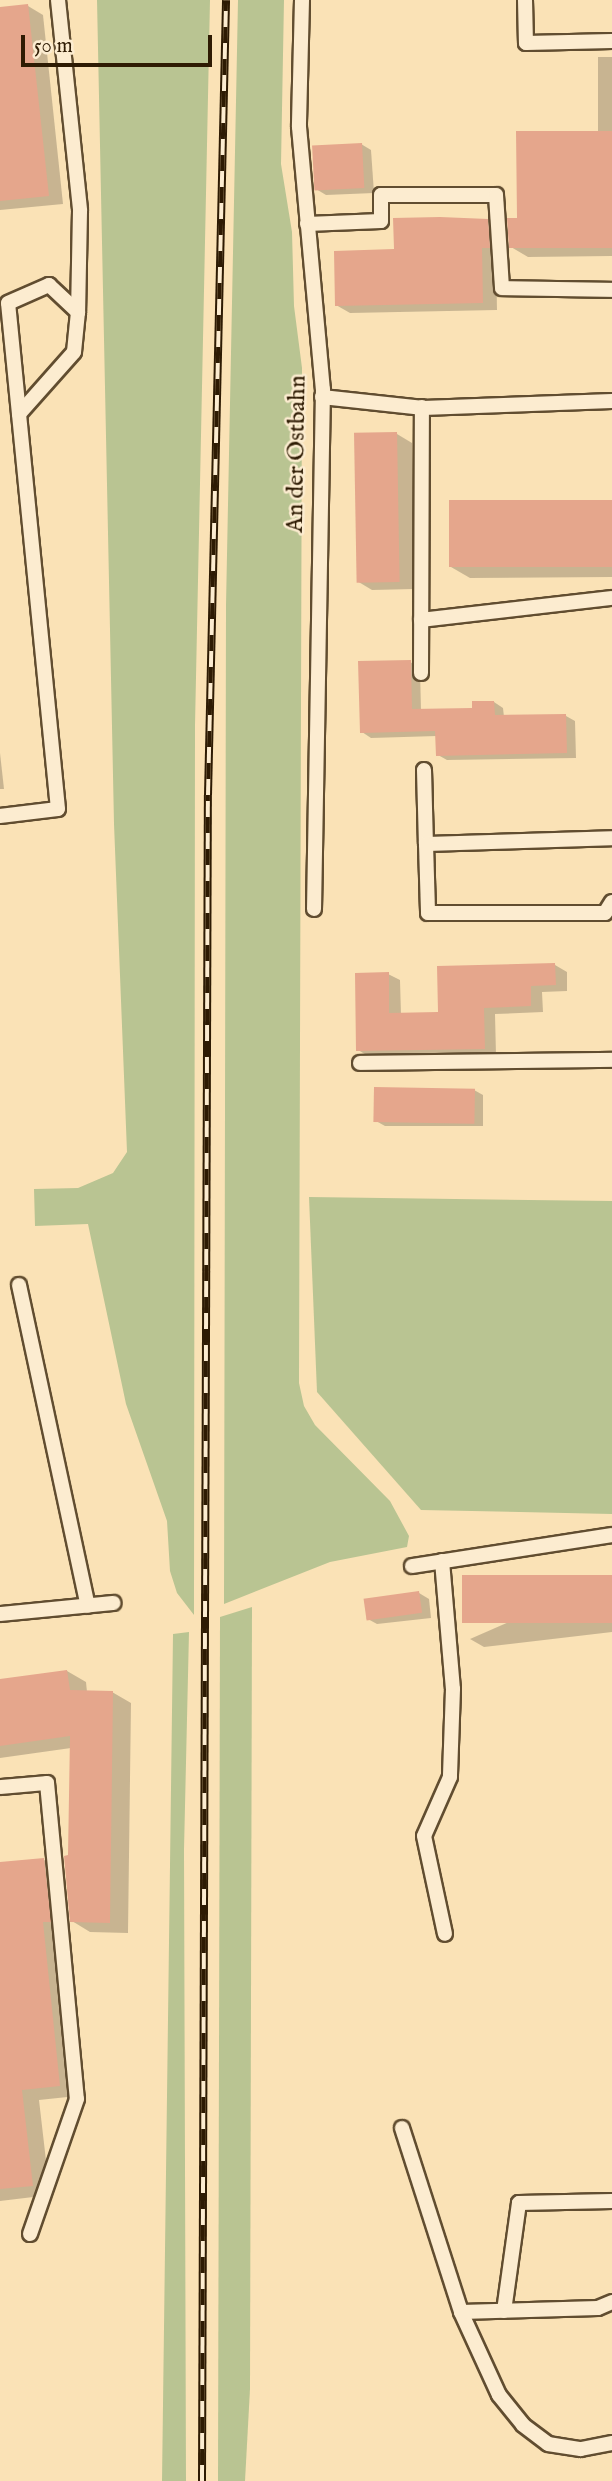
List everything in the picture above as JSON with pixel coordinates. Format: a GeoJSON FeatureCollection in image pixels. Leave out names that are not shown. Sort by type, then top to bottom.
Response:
{"type":"FeatureCollection","features":[{"type":"Feature","properties":{"kind":"lane"},"geometry":{"type":"LineString","coordinates":[[19,414],[74,352],[78,312],[80,211],[58,0]]}},
{"type":"Feature","properties":{"kind":"lane","name":"An der Ostbahn"},"geometry":{"type":"LineString","coordinates":[[302,0],[299,127],[322,397],[314,909]]}},
{"type":"Feature","properties":{"kind":"lane"},"geometry":{"type":"LineString","coordinates":[[525,0],[526,43],[612,41]]}},
{"type":"Feature","properties":{"kind":"lane"},"geometry":{"type":"LineString","coordinates":[[307,224],[381,221],[381,195],[496,195],[502,288],[612,290]]}},
{"type":"Feature","properties":{"kind":"lane"},"geometry":{"type":"LineString","coordinates":[[0,816],[58,809],[8,303],[49,285],[78,312]]}},
{"type":"Feature","properties":{"kind":"lane"},"geometry":{"type":"LineString","coordinates":[[322,397],[422,407],[612,401]]}},
{"type":"Feature","properties":{"kind":"lane"},"geometry":{"type":"LineString","coordinates":[[421,673],[422,407]]}},
{"type":"Feature","properties":{"kind":"lane"},"geometry":{"type":"LineString","coordinates":[[421,620],[612,598]]}},
{"type":"Feature","properties":{"kind":"lane"},"geometry":{"type":"LineString","coordinates":[[424,771],[428,913],[605,913],[612,902]]}},
{"type":"Feature","properties":{"kind":"lane"},"geometry":{"type":"LineString","coordinates":[[426,844],[612,838]]}},
{"type":"Feature","properties":{"kind":"lane"},"geometry":{"type":"LineString","coordinates":[[360,1063],[612,1060]]}},
{"type":"Feature","properties":{"kind":"lane"},"geometry":{"type":"LineString","coordinates":[[19,1285],[88,1606]]}},
{"type":"Feature","properties":{"kind":"lane"},"geometry":{"type":"LineString","coordinates":[[412,1566],[612,1535]]}},
{"type":"Feature","properties":{"kind":"lane"},"geometry":{"type":"LineString","coordinates":[[442,1561],[453,1689],[450,1777],[424,1836],[445,1934]]}},
{"type":"Feature","properties":{"kind":"lane"},"geometry":{"type":"LineString","coordinates":[[0,1614],[113,1603]]}},
{"type":"Feature","properties":{"kind":"lane"},"geometry":{"type":"LineString","coordinates":[[0,1787],[47,1783],[77,2099],[30,2234]]}},
{"type":"Feature","properties":{"kind":"lane"},"geometry":{"type":"LineString","coordinates":[[402,2128],[461,2312],[499,2395],[523,2425],[548,2444],[582,2449],[612,2443]]}},
{"type":"Feature","properties":{"kind":"lane"},"geometry":{"type":"LineString","coordinates":[[504,2311],[519,2203],[612,2201]]}},
{"type":"Feature","properties":{"kind":"lane"},"geometry":{"type":"LineString","coordinates":[[461,2312],[598,2308],[612,2302]]}},
{"type":"Feature","properties":{"kind":"green space"},"geometry":{"type":"Polygon","coordinates":[[[97,0],[210,0],[195,726],[194,1615],[177,1593],[170,1571],[167,1521],[126,1404],[88,1224],[35,1226],[34,1189],[78,1188],[113,1173],[127,1152],[114,824],[97,0]]]}},
{"type":"Feature","properties":{"kind":"green space"},"geometry":{"type":"Polygon","coordinates":[[[238,0],[284,0],[281,164],[292,232],[294,306],[302,368],[299,1383],[304,1406],[315,1425],[390,1501],[409,1536],[407,1547],[330,1562],[224,1604],[226,605],[238,0]]]}},
{"type":"Feature","properties":{"kind":"green space"},"geometry":{"type":"Polygon","coordinates":[[[309,1197],[612,1201],[612,1514],[421,1510],[317,1392],[309,1197]]]}},
{"type":"Feature","properties":{"kind":"green space"},"geometry":{"type":"Polygon","coordinates":[[[252,1607],[250,2389],[245,2481],[218,2481],[220,1617],[252,1607]]]}},
{"type":"Feature","properties":{"kind":"green space"},"geometry":{"type":"Polygon","coordinates":[[[189,1632],[184,1850],[186,2481],[162,2481],[173,1634],[189,1632]]]}},
{"type":"Feature","properties":{"kind":"building"},"geometry":{"type":"Polygon","coordinates":[[[28,4],[49,196],[0,201],[0,7],[28,4]]]}},
{"type":"Feature","properties":{"kind":"building"},"geometry":{"type":"Polygon","coordinates":[[[516,131],[612,131],[612,248],[509,248],[507,218],[517,218],[516,131]]]}},
{"type":"Feature","properties":{"kind":"building"},"geometry":{"type":"Polygon","coordinates":[[[362,143],[364,188],[314,191],[312,146],[362,143]]]}},
{"type":"Feature","properties":{"kind":"building"},"geometry":{"type":"Polygon","coordinates":[[[393,218],[488,219],[490,248],[482,248],[483,303],[335,306],[334,251],[394,249],[393,218]]]}},
{"type":"Feature","properties":{"kind":"building"},"geometry":{"type":"Polygon","coordinates":[[[397,432],[400,582],[357,583],[354,433],[397,432]]]}},
{"type":"Feature","properties":{"kind":"building"},"geometry":{"type":"Polygon","coordinates":[[[449,500],[612,500],[612,567],[449,567],[449,500]]]}},
{"type":"Feature","properties":{"kind":"building"},"geometry":{"type":"Polygon","coordinates":[[[411,660],[412,709],[472,708],[472,701],[494,701],[495,715],[566,714],[567,753],[436,756],[435,731],[360,733],[358,661],[411,660]]]}},
{"type":"Feature","properties":{"kind":"building"},"geometry":{"type":"Polygon","coordinates":[[[555,963],[556,985],[531,986],[531,1006],[484,1008],[485,1049],[356,1051],[355,973],[389,972],[389,1013],[438,1012],[437,966],[555,963]]]}},
{"type":"Feature","properties":{"kind":"building"},"geometry":{"type":"Polygon","coordinates":[[[374,1087],[475,1089],[474,1124],[373,1122],[374,1087]]]}},
{"type":"Feature","properties":{"kind":"building"},"geometry":{"type":"Polygon","coordinates":[[[462,1575],[612,1575],[612,1623],[462,1623],[462,1575]]]}},
{"type":"Feature","properties":{"kind":"building"},"geometry":{"type":"Polygon","coordinates":[[[419,1591],[422,1613],[367,1621],[364,1599],[419,1591]]]}},
{"type":"Feature","properties":{"kind":"building"},"geometry":{"type":"Polygon","coordinates":[[[67,1670],[70,1690],[113,1691],[110,1923],[70,1922],[64,1856],[68,1855],[70,1736],[0,1746],[0,1679],[67,1670]]]}},
{"type":"Feature","properties":{"kind":"building"},"geometry":{"type":"Polygon","coordinates":[[[44,1858],[51,1922],[43,1922],[60,2086],[22,2090],[33,2186],[0,2189],[0,1862],[44,1858]]]}},
{"type":"Feature","properties":{"kind":"railway"},"geometry":{"type":"LineString","coordinates":[[202,2481],[208,795],[226,0]]}}]}
